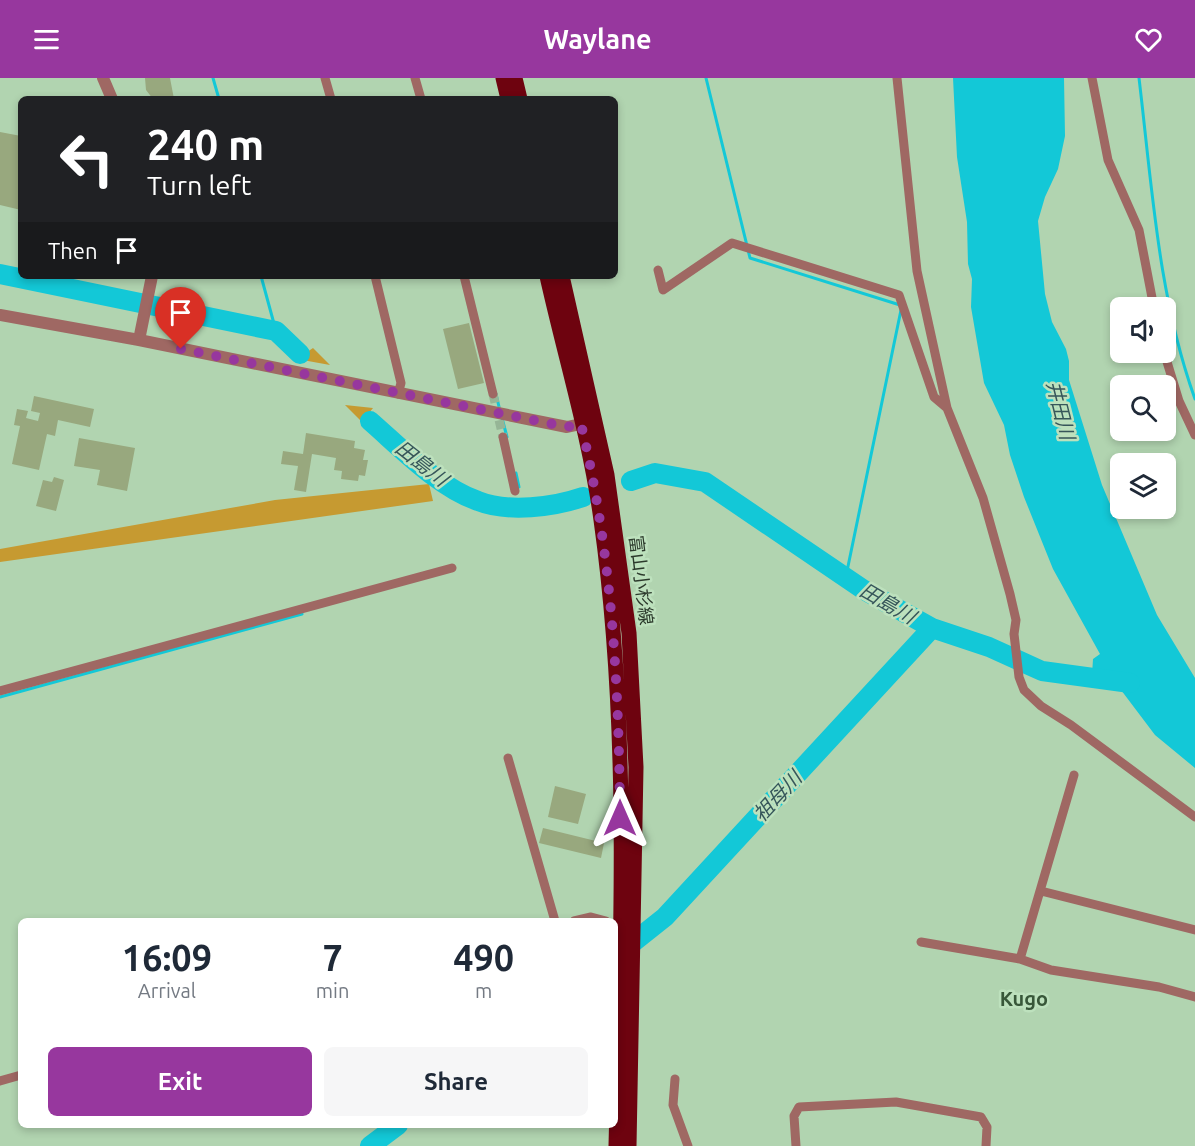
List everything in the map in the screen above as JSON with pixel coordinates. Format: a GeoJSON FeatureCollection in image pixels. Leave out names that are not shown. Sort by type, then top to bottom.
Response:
{"type":"FeatureCollection","features":[{"type":"Feature","properties":{"kind":"main road"},"geometry":{"type":"LineString","coordinates":[[508,96],[509,80]]}},
{"type":"Feature","properties":{"kind":"main road"},"geometry":{"type":"LineString","coordinates":[[509,80],[518,96]]}},
{"type":"Feature","properties":{"kind":"main road","name":"富山小杉線"},"geometry":{"type":"LineString","coordinates":[[548,279],[615,519],[633,678],[636,767],[619,926],[618,1056]]}},
{"type":"Feature","properties":{"kind":"main road","name":"富山小杉線"},"geometry":{"type":"LineString","coordinates":[[563,279],[588,422]]}},
{"type":"Feature","properties":{"kind":"main road","name":"富山小杉線"},"geometry":{"type":"LineString","coordinates":[[619,926],[633,955],[629,1146]]}},
{"type":"Feature","properties":{"kind":"main road","name":"富山小杉線"},"geometry":{"type":"LineString","coordinates":[[616,1128],[616,1146]]}},
{"type":"Feature","properties":{"kind":"street"},"geometry":{"type":"LineString","coordinates":[[103,78],[111,96]]}},
{"type":"Feature","properties":{"kind":"street"},"geometry":{"type":"LineString","coordinates":[[326,78],[330,96]]}},
{"type":"Feature","properties":{"kind":"street"},"geometry":{"type":"LineString","coordinates":[[416,78],[420,96]]}},
{"type":"Feature","properties":{"kind":"street"},"geometry":{"type":"LineString","coordinates":[[897,78],[917,271],[947,408],[983,498],[1010,594],[1016,620],[1014,634],[1019,678],[1024,690],[1041,706],[1071,725],[1195,817]]}},
{"type":"Feature","properties":{"kind":"street"},"geometry":{"type":"LineString","coordinates":[[1092,78],[1097,116],[1108,160],[1139,230],[1152,297]]}},
{"type":"Feature","properties":{"kind":"street"},"geometry":{"type":"LineString","coordinates":[[658,270],[663,290],[732,243],[899,295],[934,397],[947,408]]}},
{"type":"Feature","properties":{"kind":"street"},"geometry":{"type":"LineString","coordinates":[[139,340],[152,279]]}},
{"type":"Feature","properties":{"kind":"street"},"geometry":{"type":"LineString","coordinates":[[376,279],[401,383],[398,394]]}},
{"type":"Feature","properties":{"kind":"street"},"geometry":{"type":"LineString","coordinates":[[465,279],[493,394]]}},
{"type":"Feature","properties":{"kind":"street"},"geometry":{"type":"LineString","coordinates":[[0,315],[139,340],[567,427],[588,422]]}},
{"type":"Feature","properties":{"kind":"street"},"geometry":{"type":"LineString","coordinates":[[1167,363],[1179,401],[1195,435]]}},
{"type":"Feature","properties":{"kind":"street"},"geometry":{"type":"LineString","coordinates":[[503,437],[515,491]]}},
{"type":"Feature","properties":{"kind":"street"},"geometry":{"type":"LineString","coordinates":[[0,691],[452,568]]}},
{"type":"Feature","properties":{"kind":"street"},"geometry":{"type":"LineString","coordinates":[[508,758],[554,918]]}},
{"type":"Feature","properties":{"kind":"street"},"geometry":{"type":"LineString","coordinates":[[1020,959],[1074,775]]}},
{"type":"Feature","properties":{"kind":"street"},"geometry":{"type":"LineString","coordinates":[[1041,891],[1195,930]]}},
{"type":"Feature","properties":{"kind":"street"},"geometry":{"type":"LineString","coordinates":[[921,942],[1020,959],[1051,970],[1159,987],[1195,998]]}},
{"type":"Feature","properties":{"kind":"street"},"geometry":{"type":"LineString","coordinates":[[0,1081],[18,1076]]}},
{"type":"Feature","properties":{"kind":"street"},"geometry":{"type":"LineString","coordinates":[[675,1079],[673,1105],[688,1146]]}},
{"type":"Feature","properties":{"kind":"street"},"geometry":{"type":"LineString","coordinates":[[796,1146],[794,1116],[799,1107],[896,1102],[981,1117],[987,1126],[986,1146]]}},
{"type":"Feature","properties":{"kind":"shaded area"},"geometry":{"type":"Polygon","coordinates":[[[313,348],[330,365],[297,359],[313,348]]]}},
{"type":"Feature","properties":{"kind":"shaded area"},"geometry":{"type":"Polygon","coordinates":[[[345,405],[373,408],[362,422],[345,405]]]}},
{"type":"Feature","properties":{"kind":"shaded area"},"geometry":{"type":"Polygon","coordinates":[[[429,484],[433,501],[0,562],[0,549],[275,500],[429,484]]]}},
{"type":"Feature","properties":{"kind":"water","name":"井田川"},"geometry":{"type":"Polygon","coordinates":[[[953,78],[1064,78],[1065,136],[1058,169],[1045,197],[1038,221],[1045,294],[1052,322],[1066,349],[1069,361],[1069,380],[1110,504],[1110,519],[1116,519],[1157,615],[1195,678],[1195,768],[1155,735],[1118,686],[1092,675],[1093,659],[1100,654],[1053,569],[1024,497],[1010,455],[1004,425],[984,383],[971,307],[972,279],[968,264],[967,222],[957,157],[953,78]]]}},
{"type":"Feature","properties":{"kind":"building"},"geometry":{"type":"Polygon","coordinates":[[[145,78],[170,78],[173,96],[151,96],[146,90],[145,78]]]}},
{"type":"Feature","properties":{"kind":"building"},"geometry":{"type":"Polygon","coordinates":[[[0,132],[18,135],[18,209],[0,205],[0,132]]]}},
{"type":"Feature","properties":{"kind":"building"},"geometry":{"type":"Polygon","coordinates":[[[469,323],[484,383],[458,389],[443,329],[469,323]]]}},
{"type":"Feature","properties":{"kind":"building"},"geometry":{"type":"Polygon","coordinates":[[[34,396],[94,409],[90,427],[58,420],[55,436],[47,434],[39,470],[12,464],[20,426],[14,425],[17,409],[28,411],[26,418],[38,421],[40,413],[31,411],[34,396]]]}},
{"type":"Feature","properties":{"kind":"building"},"geometry":{"type":"Polygon","coordinates":[[[306,433],[355,441],[354,448],[365,450],[363,460],[368,460],[365,476],[359,475],[358,481],[341,479],[342,471],[334,470],[336,458],[312,454],[306,492],[294,490],[298,466],[281,464],[283,451],[303,454],[306,433]]]}},
{"type":"Feature","properties":{"kind":"building"},"geometry":{"type":"Polygon","coordinates":[[[79,438],[135,448],[127,491],[97,485],[100,470],[74,466],[79,438]]]}},
{"type":"Feature","properties":{"kind":"building"},"geometry":{"type":"Polygon","coordinates":[[[54,477],[64,480],[56,511],[36,506],[43,480],[52,482],[54,477]]]}},
{"type":"Feature","properties":{"kind":"building"},"geometry":{"type":"Polygon","coordinates":[[[555,786],[586,794],[578,824],[548,817],[555,786]]]}},
{"type":"Feature","properties":{"kind":"building"},"geometry":{"type":"Polygon","coordinates":[[[543,828],[604,843],[601,858],[539,843],[543,828]]]}},
{"type":"Feature","properties":{"kind":"waterway"},"geometry":{"type":"LineString","coordinates":[[213,78],[218,96]]}},
{"type":"Feature","properties":{"kind":"waterway"},"geometry":{"type":"LineString","coordinates":[[706,78],[750,258],[900,305]]}},
{"type":"Feature","properties":{"kind":"waterway"},"geometry":{"type":"LineString","coordinates":[[1139,78],[1164,281],[1172,321],[1195,399]]}},
{"type":"Feature","properties":{"kind":"waterway","name":"田島川"},"geometry":{"type":"LineString","coordinates":[[0,274],[18,278]]}},
{"type":"Feature","properties":{"kind":"waterway","name":"田島川"},"geometry":{"type":"LineString","coordinates":[[24,279],[276,331],[300,354]]}},
{"type":"Feature","properties":{"kind":"waterway"},"geometry":{"type":"LineString","coordinates":[[262,279],[276,331]]}},
{"type":"Feature","properties":{"kind":"waterway"},"geometry":{"type":"LineString","coordinates":[[846,576],[901,310]]}},
{"type":"Feature","properties":{"kind":"waterway"},"geometry":{"type":"LineString","coordinates":[[496,394],[500,411]]}},
{"type":"Feature","properties":{"kind":"waterway"},"geometry":{"type":"LineString","coordinates":[[502,418],[507,437]]}},
{"type":"Feature","properties":{"kind":"waterway","name":"田島川"},"geometry":{"type":"LineString","coordinates":[[370,421],[434,477],[463,495],[478,501],[490,505],[517,508],[559,504],[583,497]]}},
{"type":"Feature","properties":{"kind":"waterway"},"geometry":{"type":"LineString","coordinates":[[516,473],[519,487]]}},
{"type":"Feature","properties":{"kind":"waterway","name":"田島川"},"geometry":{"type":"LineString","coordinates":[[631,481],[655,473],[705,482],[864,590],[932,628],[989,647],[1042,671],[1130,683]]}},
{"type":"Feature","properties":{"kind":"waterway"},"geometry":{"type":"LineString","coordinates":[[0,697],[302,614]]}},
{"type":"Feature","properties":{"kind":"waterway","name":"祖母川"},"geometry":{"type":"LineString","coordinates":[[621,952],[665,917],[932,628]]}},
{"type":"Feature","properties":{"kind":"waterway","name":"祖母川"},"geometry":{"type":"LineString","coordinates":[[370,1146],[394,1128]]}},
{"type":"Feature","properties":{"kind":"tunnel"},"geometry":{"type":"LineString","coordinates":[[493,394],[503,437]]}},
{"type":"Feature","properties":{"kind":"district","name":"Kugo"},"geometry":{"type":"Point","coordinates":[1024,998]}},
{"type":"Feature","properties":{"kind":"route"},"geometry":{"type":"LineString","coordinates":[[181,349],[567,427],[581,424],[601,520],[619,701],[620,818]]}}]}
